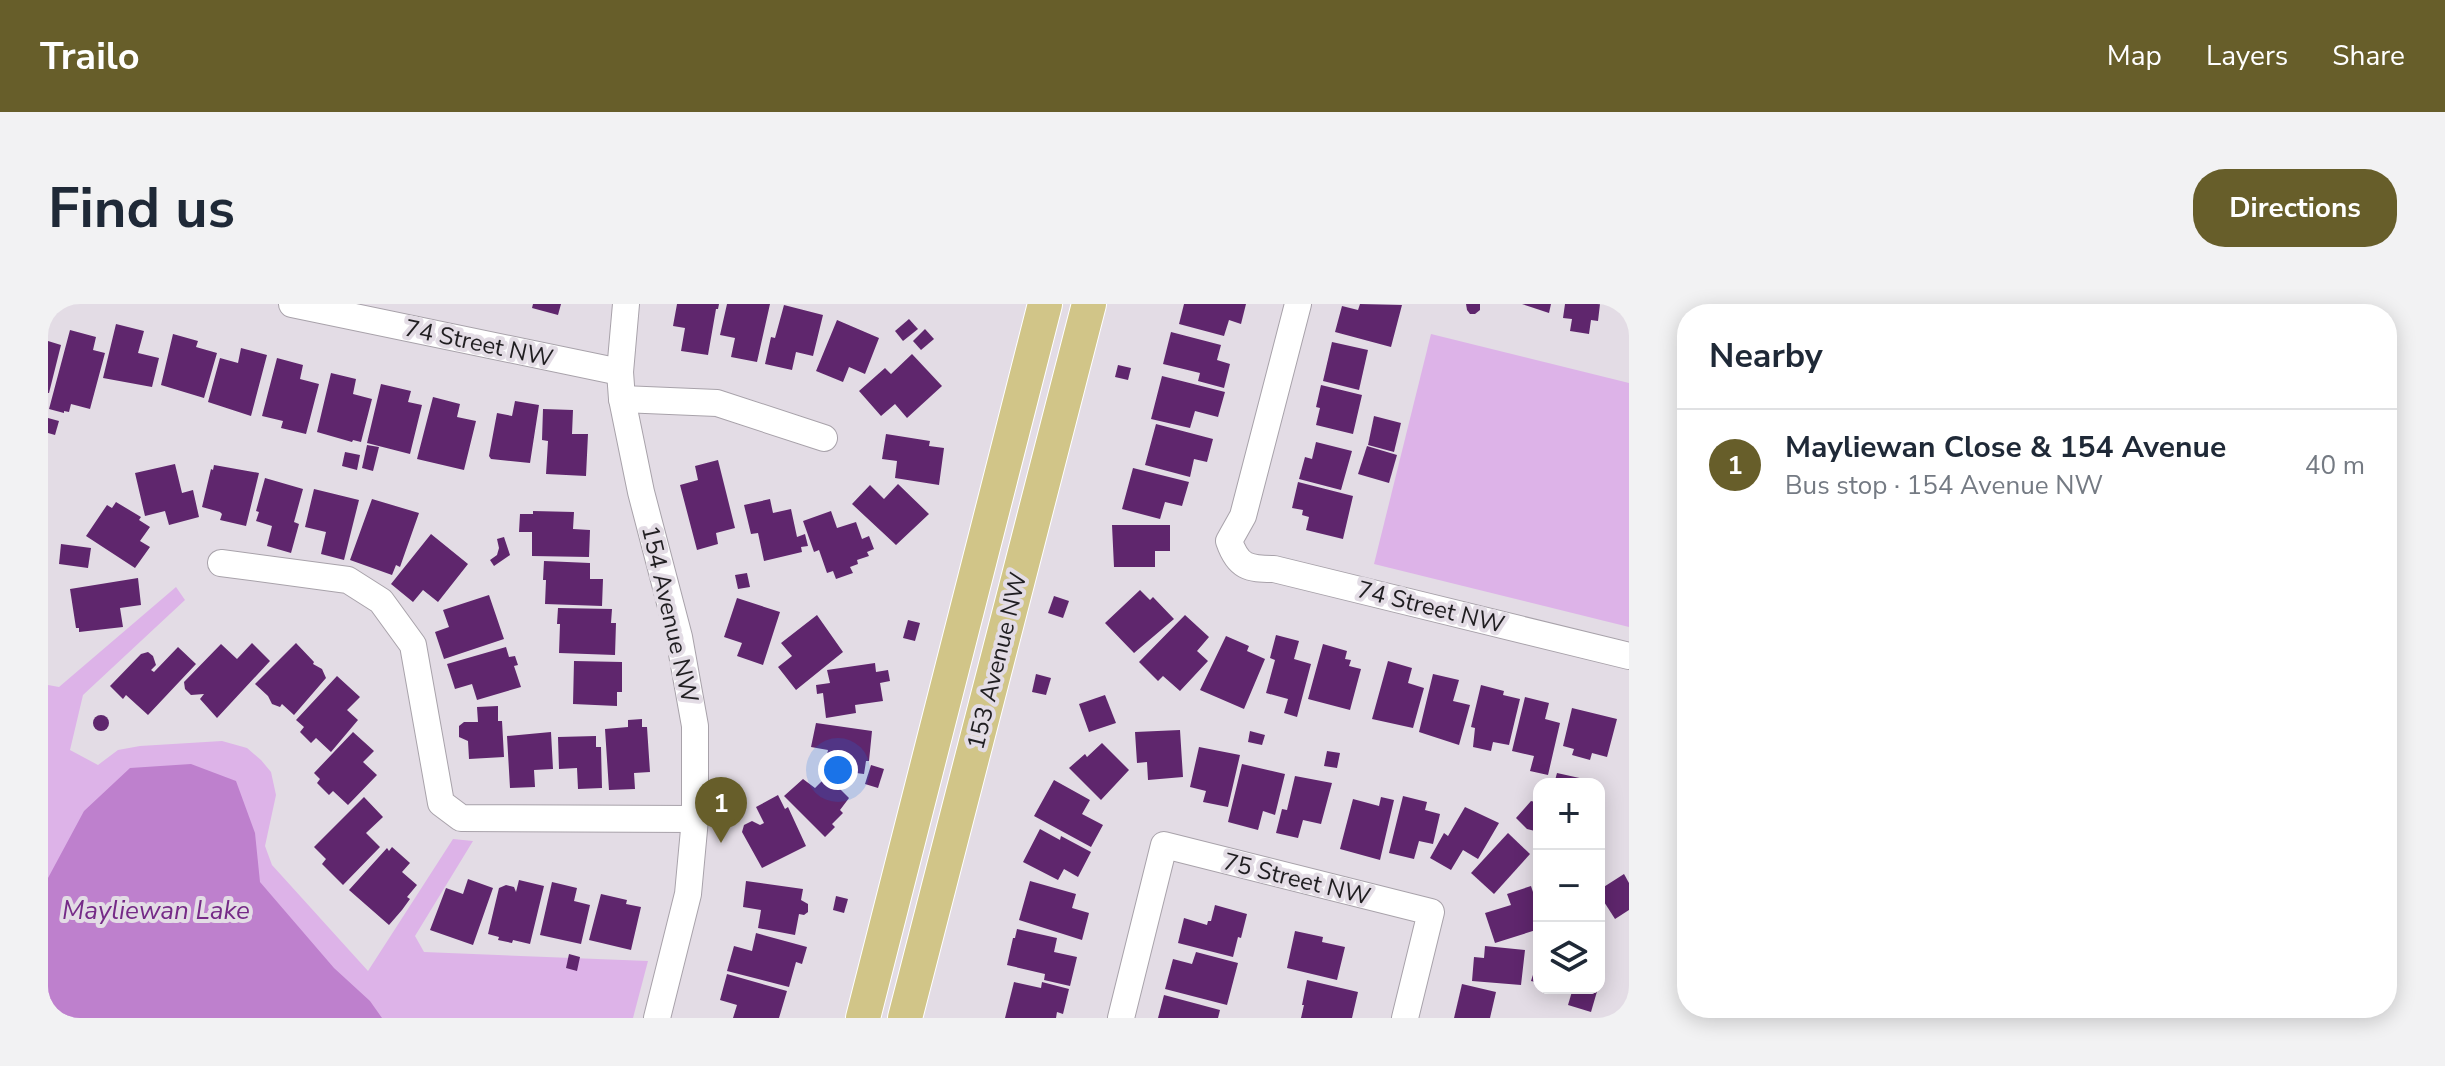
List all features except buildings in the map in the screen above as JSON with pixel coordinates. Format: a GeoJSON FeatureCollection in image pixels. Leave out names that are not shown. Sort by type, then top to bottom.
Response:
{"type":"FeatureCollection","features":[{"type":"Feature","properties":{"kind":"main road","name":"153 Avenue NW"},"geometry":{"type":"LineString","coordinates":[[863,1018],[1046,304]]}},
{"type":"Feature","properties":{"kind":"main road","name":"153 Avenue NW"},"geometry":{"type":"LineString","coordinates":[[905,1018],[1088,309]]}},
{"type":"Feature","properties":{"kind":"street","name":"74 Street NW"},"geometry":{"type":"LineString","coordinates":[[292,304],[620,372]]}},
{"type":"Feature","properties":{"kind":"street","name":"154 Avenue NW"},"geometry":{"type":"LineString","coordinates":[[626,304],[620,372],[622,399],[641,492],[679,637],[695,726],[695,819],[688,894],[657,1018]]}},
{"type":"Feature","properties":{"kind":"street"},"geometry":{"type":"LineString","coordinates":[[1046,304],[1088,309]]}},
{"type":"Feature","properties":{"kind":"street","name":"74 Street NW"},"geometry":{"type":"LineString","coordinates":[[1298,304],[1243,516],[1229,541],[1235,558],[1252,569],[1274,569],[1629,656]]}},
{"type":"Feature","properties":{"kind":"street"},"geometry":{"type":"LineString","coordinates":[[622,399],[717,403],[824,438]]}},
{"type":"Feature","properties":{"kind":"street"},"geometry":{"type":"LineString","coordinates":[[221,563],[348,580],[381,601],[413,645],[441,803],[461,818],[695,819]]}},
{"type":"Feature","properties":{"kind":"street","name":"75 Street NW"},"geometry":{"type":"LineString","coordinates":[[1121,1018],[1164,845],[1431,912],[1405,1018]]}},
{"type":"Feature","properties":{"kind":"shaded area"},"geometry":{"type":"Polygon","coordinates":[[[1431,334],[1629,383],[1629,627],[1374,564],[1431,334]]]}},
{"type":"Feature","properties":{"kind":"shaded area"},"geometry":{"type":"Polygon","coordinates":[[[176,587],[185,600],[83,695],[70,750],[98,765],[118,750],[140,746],[222,741],[247,748],[271,772],[276,795],[265,846],[272,865],[368,971],[453,839],[473,841],[415,936],[424,952],[648,961],[633,1018],[48,1018],[48,685],[59,687],[176,587]]]}},
{"type":"Feature","properties":{"kind":"water","name":"Mayliewan Lake"},"geometry":{"type":"Polygon","coordinates":[[[191,764],[236,781],[255,833],[260,882],[334,968],[370,1001],[382,1018],[48,1018],[48,878],[84,811],[130,768],[191,764]]]}},
{"type":"Feature","properties":{"kind":"place","name":"Mayliewan Close & 154 Avenue"},"geometry":{"type":"Point","coordinates":[721,843]}}]}
